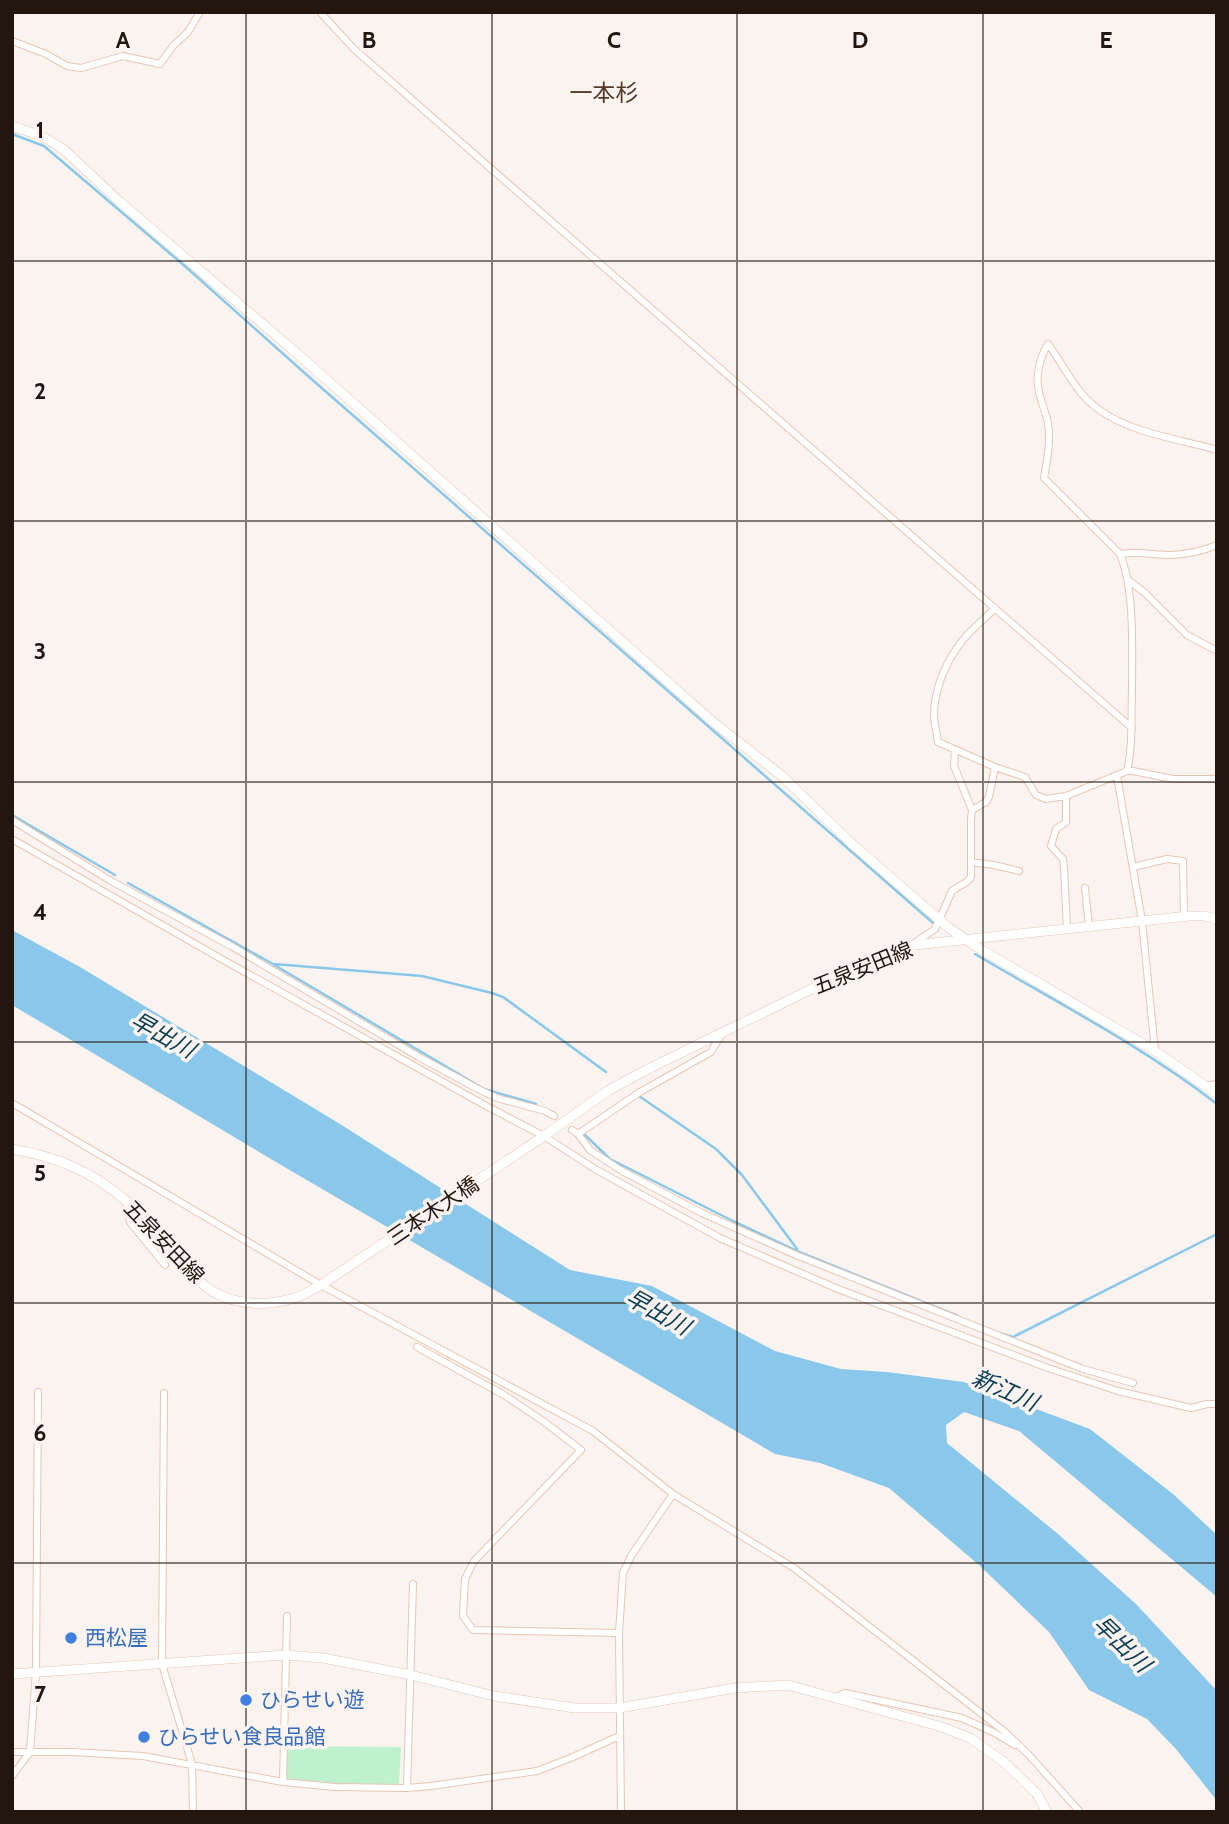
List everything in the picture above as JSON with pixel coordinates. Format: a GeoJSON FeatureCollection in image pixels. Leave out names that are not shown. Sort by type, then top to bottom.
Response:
{"type":"FeatureCollection","features":[{"type":"Feature","properties":{"kind":"street"},"geometry":{"type":"LineString","coordinates":[[12,41],[46,54],[66,66],[80,68],[123,56],[160,64],[188,32],[200,12]]}},
{"type":"Feature","properties":{"kind":"street"},"geometry":{"type":"LineString","coordinates":[[320,12],[354,49],[1132,728]]}},
{"type":"Feature","properties":{"kind":"street"},"geometry":{"type":"LineString","coordinates":[[12,126],[42,136],[62,149],[713,722],[782,776],[852,844],[940,920],[965,939],[1155,1051],[1217,1094]]}},
{"type":"Feature","properties":{"kind":"street"},"geometry":{"type":"LineString","coordinates":[[1127,771],[1132,728],[1128,580],[1120,554],[1044,478],[1049,441],[1048,422],[1038,389],[1043,352],[1048,344],[1082,394],[1095,406],[1133,427],[1217,450]]}},
{"type":"Feature","properties":{"kind":"street"},"geometry":{"type":"LineString","coordinates":[[1120,554],[1136,552],[1172,555],[1205,550],[1217,545]]}},
{"type":"Feature","properties":{"kind":"street"},"geometry":{"type":"LineString","coordinates":[[1128,580],[1187,635],[1217,651]]}},
{"type":"Feature","properties":{"kind":"street"},"geometry":{"type":"LineString","coordinates":[[995,608],[958,646],[947,664],[937,690],[934,717],[938,742],[1025,777],[1036,795],[1046,799],[1066,796],[1127,771],[1173,779],[1217,779]]}},
{"type":"Feature","properties":{"kind":"street"},"geometry":{"type":"LineString","coordinates":[[910,946],[935,929],[952,891],[971,877],[972,810],[954,766],[955,750]]}},
{"type":"Feature","properties":{"kind":"street"},"geometry":{"type":"LineString","coordinates":[[972,810],[986,802],[989,797],[995,767]]}},
{"type":"Feature","properties":{"kind":"street"},"geometry":{"type":"LineString","coordinates":[[1117,776],[1142,921],[1155,1051]]}},
{"type":"Feature","properties":{"kind":"street"},"geometry":{"type":"LineString","coordinates":[[1066,796],[1066,822],[1056,829],[1051,846],[1063,859],[1067,929]]}},
{"type":"Feature","properties":{"kind":"street"},"geometry":{"type":"LineString","coordinates":[[12,820],[111,880],[233,947],[454,1076],[497,1098],[554,1116]]}},
{"type":"Feature","properties":{"kind":"street"},"geometry":{"type":"LineString","coordinates":[[12,839],[720,1238],[838,1289],[1048,1368],[1118,1391],[1191,1408],[1217,1404]]}},
{"type":"Feature","properties":{"kind":"street"},"geometry":{"type":"LineString","coordinates":[[1133,867],[1167,859],[1183,861],[1184,917]]}},
{"type":"Feature","properties":{"kind":"street"},"geometry":{"type":"LineString","coordinates":[[971,862],[1019,871]]}},
{"type":"Feature","properties":{"kind":"street"},"geometry":{"type":"LineString","coordinates":[[1085,888],[1089,927]]}},
{"type":"Feature","properties":{"kind":"street","name":"五泉安田線"},"geometry":{"type":"LineString","coordinates":[[542,1137],[609,1090],[650,1068],[895,950],[965,939],[1142,921],[1204,916],[1217,919]]}},
{"type":"Feature","properties":{"kind":"street"},"geometry":{"type":"LineString","coordinates":[[721,1034],[711,1052],[625,1100],[575,1132],[590,1150],[622,1171],[702,1213],[796,1255],[1083,1369],[1133,1383]]}},
{"type":"Feature","properties":{"kind":"street"},"geometry":{"type":"LineString","coordinates":[[1206,1086],[1217,1084]]}},
{"type":"Feature","properties":{"kind":"street"},"geometry":{"type":"LineString","coordinates":[[12,1103],[323,1284],[593,1432],[673,1494],[794,1568],[1005,1732],[1080,1812]]}},
{"type":"Feature","properties":{"kind":"street","name":"三本木大橋"},"geometry":{"type":"LineString","coordinates":[[323,1284],[542,1137]]}},
{"type":"Feature","properties":{"kind":"street","name":"五泉安田線"},"geometry":{"type":"LineString","coordinates":[[12,1149],[47,1156],[98,1179],[126,1201],[210,1289],[239,1303],[273,1303],[298,1297],[323,1284]]}},
{"type":"Feature","properties":{"kind":"street"},"geometry":{"type":"LineString","coordinates":[[126,1201],[130,1222],[165,1265]]}},
{"type":"Feature","properties":{"kind":"street"},"geometry":{"type":"LineString","coordinates":[[417,1348],[503,1395],[543,1420],[581,1450],[474,1561],[465,1579],[463,1616],[472,1630],[619,1633]]}},
{"type":"Feature","properties":{"kind":"street"},"geometry":{"type":"LineString","coordinates":[[12,1776],[30,1752],[36,1672],[38,1392]]}},
{"type":"Feature","properties":{"kind":"street"},"geometry":{"type":"LineString","coordinates":[[164,1392],[162,1664],[192,1764],[193,1812]]}},
{"type":"Feature","properties":{"kind":"street"},"geometry":{"type":"LineString","coordinates":[[621,1812],[619,1633],[623,1573],[631,1556],[673,1494]]}},
{"type":"Feature","properties":{"kind":"street"},"geometry":{"type":"LineString","coordinates":[[407,1788],[413,1584]]}},
{"type":"Feature","properties":{"kind":"street"},"geometry":{"type":"LineString","coordinates":[[283,1783],[287,1616]]}},
{"type":"Feature","properties":{"kind":"street"},"geometry":{"type":"LineString","coordinates":[[12,1674],[285,1655],[323,1658],[507,1698],[575,1708],[619,1708],[735,1688],[788,1685],[942,1727],[970,1738],[1012,1770],[1037,1794],[1047,1812]]}},
{"type":"Feature","properties":{"kind":"street"},"geometry":{"type":"LineString","coordinates":[[834,1698],[845,1693],[962,1718],[993,1732],[1028,1754]]}},
{"type":"Feature","properties":{"kind":"street"},"geometry":{"type":"LineString","coordinates":[[12,1752],[143,1756],[283,1783],[407,1788],[537,1771],[619,1736]]}},
{"type":"Feature","properties":{"kind":"green space"},"geometry":{"type":"Polygon","coordinates":[[[287,1746],[401,1747],[399,1785],[286,1780],[287,1746]]]}},
{"type":"Feature","properties":{"kind":"water","name":"早出川"},"geometry":{"type":"Polygon","coordinates":[[[12,930],[80,967],[340,1124],[570,1270],[652,1286],[775,1351],[841,1369],[964,1382],[1090,1429],[1173,1494],[1217,1535],[1217,1597],[1019,1431],[964,1412],[946,1425],[947,1443],[1058,1534],[1136,1604],[1217,1691],[1217,1801],[1176,1749],[1147,1719],[1089,1690],[1049,1632],[980,1566],[889,1488],[820,1463],[775,1454],[12,1005],[12,930]]]}},
{"type":"Feature","properties":{"kind":"waterway"},"geometry":{"type":"LineString","coordinates":[[12,134],[44,146],[187,268],[933,923]]}},
{"type":"Feature","properties":{"kind":"waterway"},"geometry":{"type":"LineString","coordinates":[[12,815],[115,875]]}},
{"type":"Feature","properties":{"kind":"waterway"},"geometry":{"type":"LineString","coordinates":[[128,883],[271,963],[484,1089],[536,1104]]}},
{"type":"Feature","properties":{"kind":"waterway"},"geometry":{"type":"LineString","coordinates":[[975,954],[1129,1044],[1217,1104]]}},
{"type":"Feature","properties":{"kind":"waterway"},"geometry":{"type":"LineString","coordinates":[[274,964],[422,976],[492,993],[503,997],[606,1072]]}},
{"type":"Feature","properties":{"kind":"waterway"},"geometry":{"type":"LineString","coordinates":[[639,1096],[716,1149],[742,1175],[797,1249]]}},
{"type":"Feature","properties":{"kind":"waterway"},"geometry":{"type":"LineString","coordinates":[[585,1135],[610,1159],[733,1221],[799,1252],[958,1316]]}},
{"type":"Feature","properties":{"kind":"waterway"},"geometry":{"type":"LineString","coordinates":[[999,1333],[1013,1337],[1217,1234]]}},
{"type":"Feature","properties":{"kind":"place","name":"西松屋"},"geometry":{"type":"Point","coordinates":[71,1638]}},
{"type":"Feature","properties":{"kind":"place","name":"ひらせい遊"},"geometry":{"type":"Point","coordinates":[246,1700]}},
{"type":"Feature","properties":{"kind":"place","name":"ひらせい食良品館"},"geometry":{"type":"Point","coordinates":[144,1737]}},
{"type":"Feature","properties":{"kind":"district","name":"一本杉"},"geometry":{"type":"Point","coordinates":[604,93]}},
{"type":"Feature","properties":{"kind":"water label","name":"新江川"},"geometry":{"type":"Point","coordinates":[1005,1390]}}]}
